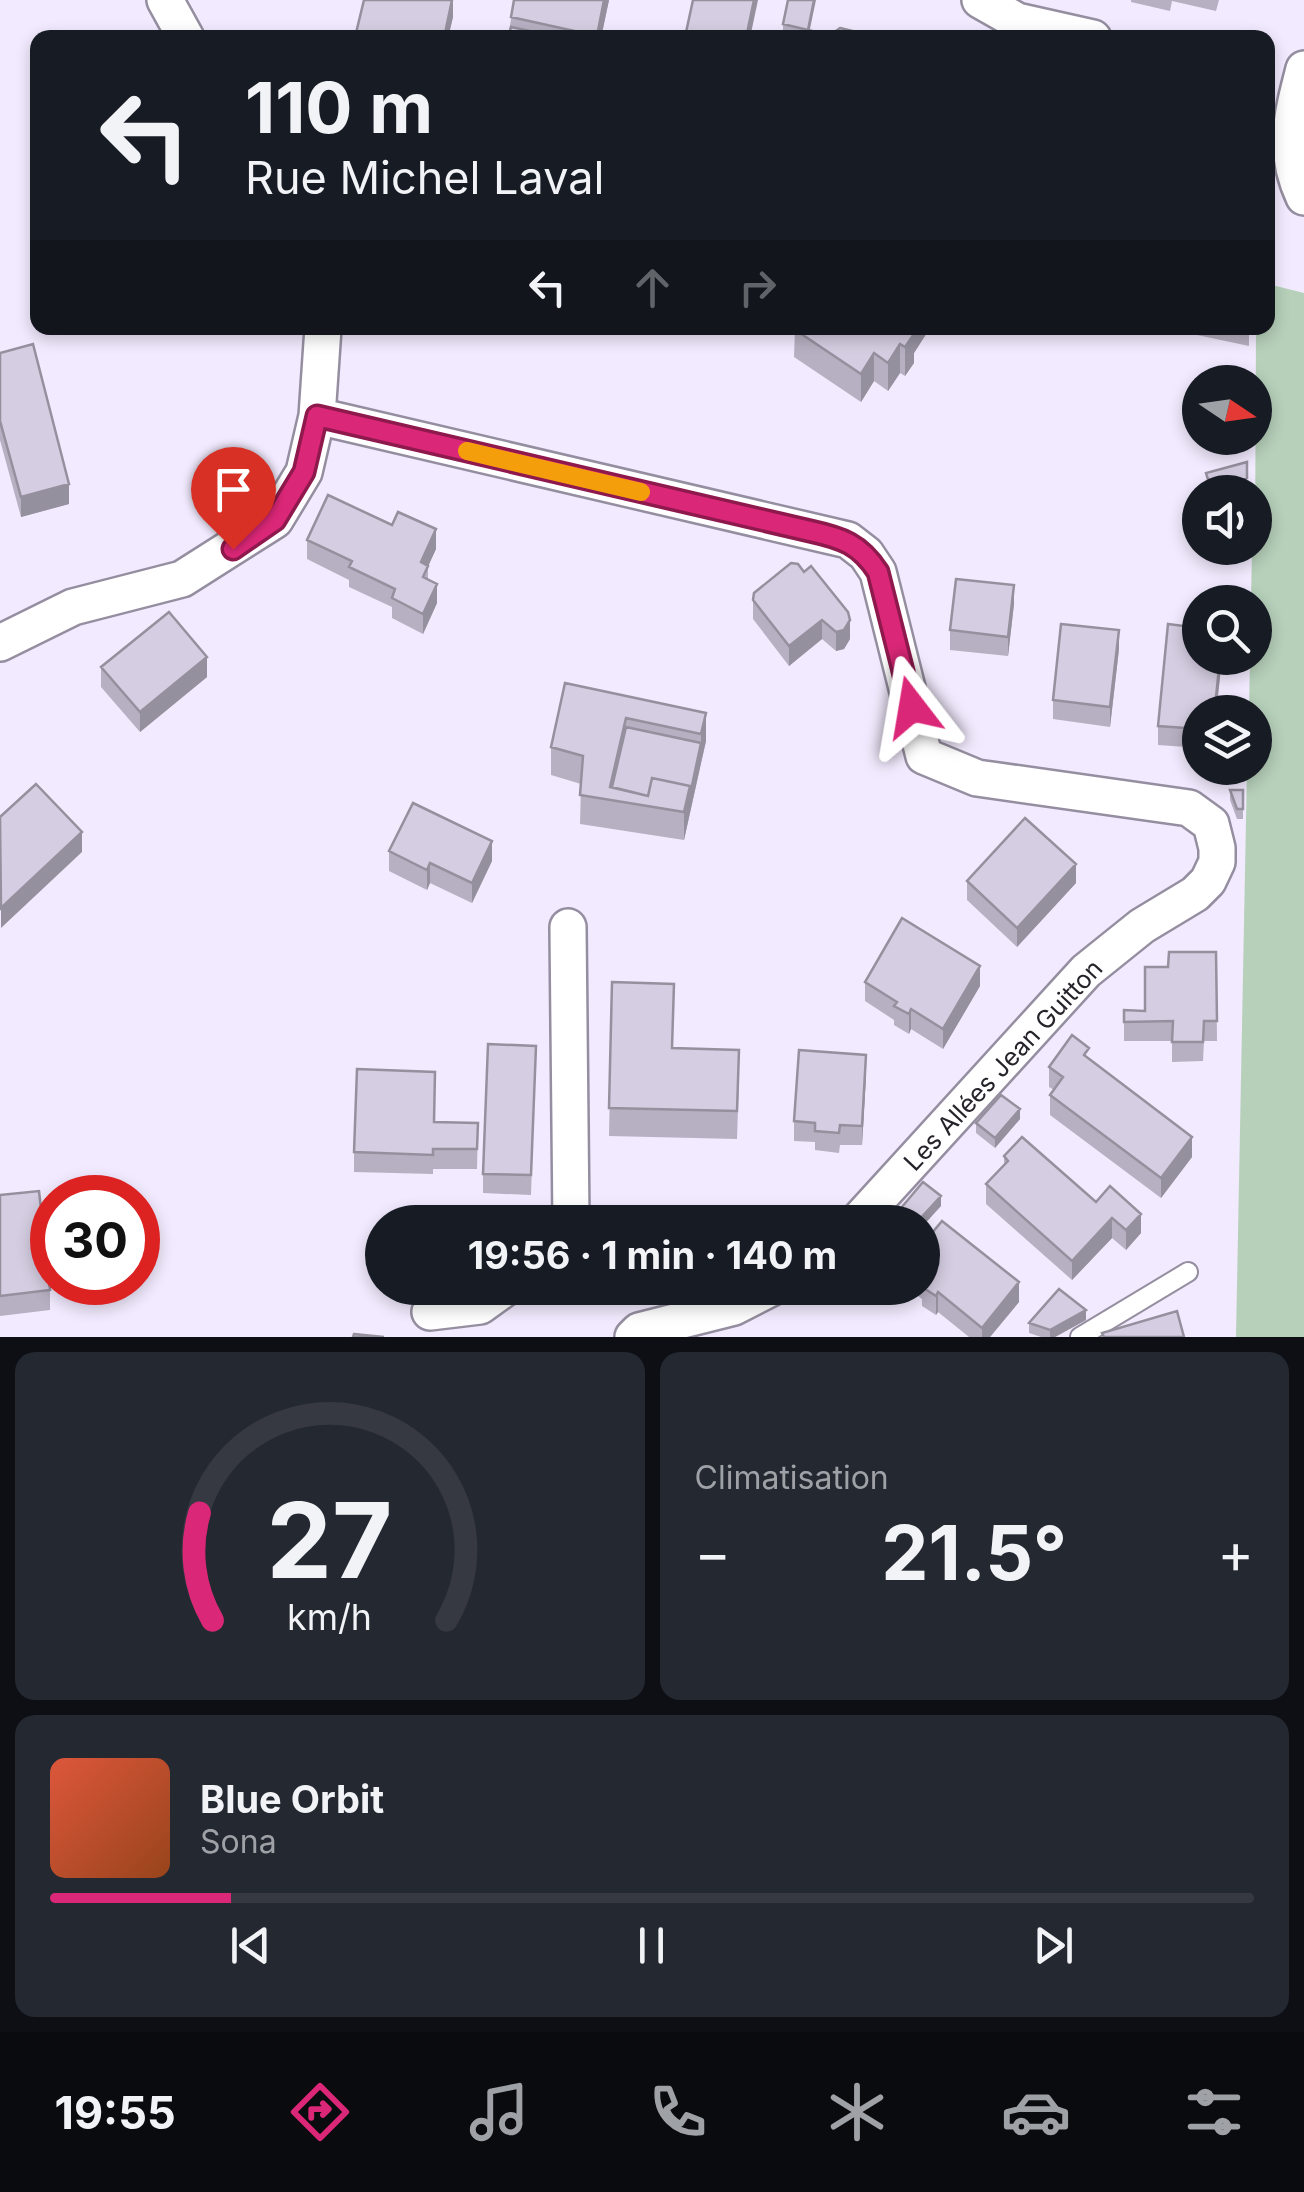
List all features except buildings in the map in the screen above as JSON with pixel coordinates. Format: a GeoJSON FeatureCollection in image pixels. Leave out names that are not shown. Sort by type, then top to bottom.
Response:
{"type":"FeatureCollection","features":[{"type":"Feature","properties":{"kind":"street"},"geometry":{"type":"LineString","coordinates":[[980,0],[1017,21],[1057,30]]}},
{"type":"Feature","properties":{"kind":"street"},"geometry":{"type":"LineString","coordinates":[[1291,75],[1294,176],[1304,196]]}},
{"type":"Feature","properties":{"kind":"street"},"geometry":{"type":"LineString","coordinates":[[0,644],[74,607],[182,579],[275,520],[304,472],[317,416],[322,335]]}},
{"type":"Feature","properties":{"kind":"street","name":"Les Allées Jean Guitton"},"geometry":{"type":"LineString","coordinates":[[317,416],[848,540],[866,554],[878,572],[924,756],[976,778],[1190,808],[1211,824],[1217,862],[1208,880],[1195,894],[1142,926],[1086,972],[873,1205]]}},
{"type":"Feature","properties":{"kind":"street"},"geometry":{"type":"LineString","coordinates":[[568,927],[571,1205]]}},
{"type":"Feature","properties":{"kind":"street"},"geometry":{"type":"LineString","coordinates":[[430,1312],[481,1305]]}},
{"type":"Feature","properties":{"kind":"street"},"geometry":{"type":"LineString","coordinates":[[633,1337],[639,1331],[740,1305]]}},
{"type":"Feature","properties":{"kind":"lane"},"geometry":{"type":"LineString","coordinates":[[1080,1337],[1188,1272]]}},
{"type":"Feature","properties":{"kind":"green space"},"geometry":{"type":"Polygon","coordinates":[[[1275,286],[1304,293],[1304,1337],[1236,1337],[1247,785],[1272,785],[1272,695],[1249,695],[1250,675],[1272,675],[1272,585],[1251,585],[1252,565],[1272,565],[1272,475],[1255,475],[1255,455],[1272,455],[1272,365],[1256,365],[1256,335],[1275,335],[1275,286]]]}},
{"type":"Feature","properties":{"kind":"slow traffic"},"geometry":{"type":"LineString","coordinates":[[467,451],[641,492]]}},
{"type":"Feature","properties":{"kind":"route"},"geometry":{"type":"LineString","coordinates":[[233,549],[275,520],[304,472],[317,416],[848,540],[866,554],[878,572],[912,707]]}}]}
